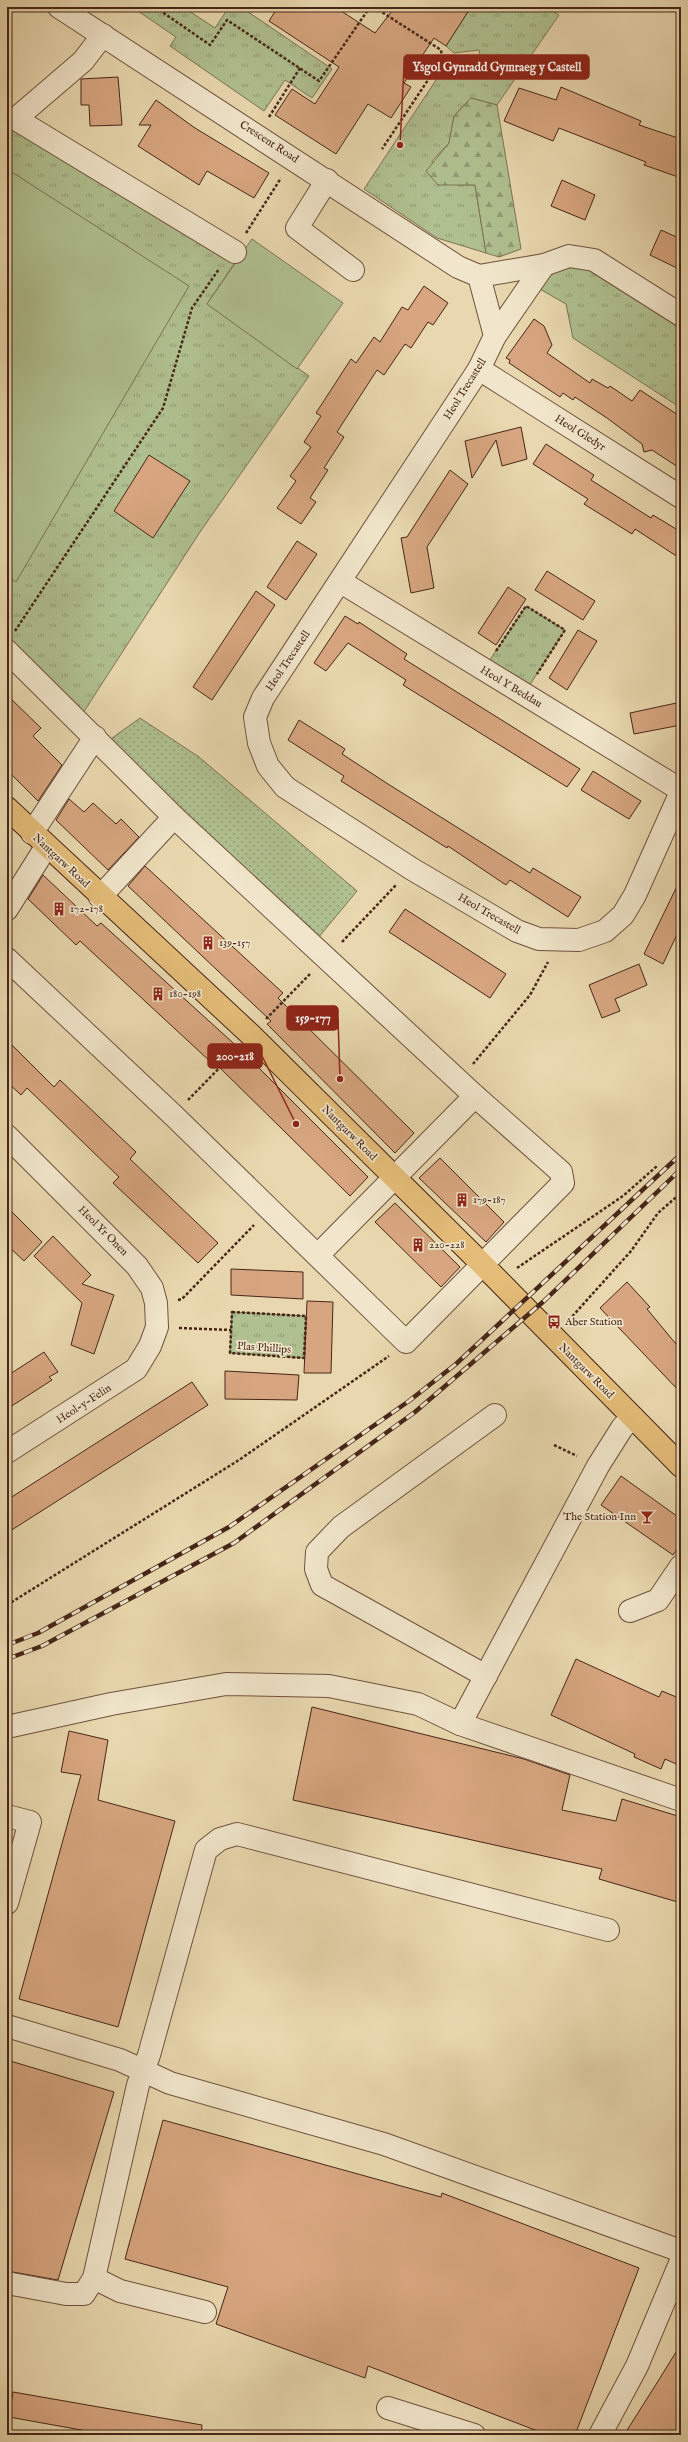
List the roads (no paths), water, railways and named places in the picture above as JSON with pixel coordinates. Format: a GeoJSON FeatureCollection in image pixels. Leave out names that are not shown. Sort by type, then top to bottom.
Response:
{"type":"FeatureCollection","features":[{"type":"Feature","properties":{"kind":"main road","name":"Nantgarw Road"},"geometry":{"type":"LineString","coordinates":[[7,808],[100,897],[251,1035],[500,1282],[553,1338],[681,1466]]}},
{"type":"Feature","properties":{"kind":"street","name":"Crescent Road"},"geometry":{"type":"LineString","coordinates":[[59,7],[327,180],[458,267],[479,276]]}},
{"type":"Feature","properties":{"kind":"street"},"geometry":{"type":"LineString","coordinates":[[103,35],[83,61],[20,115],[13,124],[235,252]]}},
{"type":"Feature","properties":{"kind":"street"},"geometry":{"type":"LineString","coordinates":[[327,180],[297,228],[353,270]]}},
{"type":"Feature","properties":{"kind":"street"},"geometry":{"type":"LineString","coordinates":[[495,336],[479,276],[544,265],[569,256],[594,260],[681,315]]}},
{"type":"Feature","properties":{"kind":"street","name":"Heol Trecastell"},"geometry":{"type":"LineString","coordinates":[[544,265],[495,336],[479,369],[341,582],[263,698],[255,717],[259,743],[268,766],[284,787],[412,869],[517,931],[538,939],[579,940],[605,931],[623,915],[635,895],[681,791]]}},
{"type":"Feature","properties":{"kind":"street","name":"Heol Gledyr"},"geometry":{"type":"LineString","coordinates":[[479,369],[681,496]]}},
{"type":"Feature","properties":{"kind":"street","name":"Heol Y Beddau"},"geometry":{"type":"LineString","coordinates":[[341,582],[681,791]]}},
{"type":"Feature","properties":{"kind":"street"},"geometry":{"type":"LineString","coordinates":[[7,959],[173,1115],[406,1342],[563,1184],[562,1172],[458,1082],[174,817],[10,653]]}},
{"type":"Feature","properties":{"kind":"street"},"geometry":{"type":"LineString","coordinates":[[7,909],[39,840],[95,737]]}},
{"type":"Feature","properties":{"kind":"street"},"geometry":{"type":"LineString","coordinates":[[100,897],[174,817]]}},
{"type":"Feature","properties":{"kind":"street"},"geometry":{"type":"LineString","coordinates":[[318,1255],[475,1096]]}},
{"type":"Feature","properties":{"kind":"street","name":"Heol Yr Onen"},"geometry":{"type":"LineString","coordinates":[[7,1136],[137,1266],[152,1288],[156,1303],[153,1336]]}},
{"type":"Feature","properties":{"kind":"street","name":"Heol-y-Felin"},"geometry":{"type":"LineString","coordinates":[[7,1452],[136,1369],[153,1336]]}},
{"type":"Feature","properties":{"kind":"street"},"geometry":{"type":"LineString","coordinates":[[486,1676],[322,1585],[316,1569],[317,1552],[341,1527],[496,1415]]}},
{"type":"Feature","properties":{"kind":"street"},"geometry":{"type":"LineString","coordinates":[[460,1724],[598,1466],[622,1428],[632,1417]]}},
{"type":"Feature","properties":{"kind":"street"},"geometry":{"type":"LineString","coordinates":[[630,1611],[658,1600],[681,1566]]}},
{"type":"Feature","properties":{"kind":"street"},"geometry":{"type":"LineString","coordinates":[[7,1727],[111,1704],[226,1684],[329,1686],[418,1704],[460,1724],[681,1800]]}},
{"type":"Feature","properties":{"kind":"street"},"geometry":{"type":"LineString","coordinates":[[7,1816],[30,1822],[7,1903]]}},
{"type":"Feature","properties":{"kind":"street"},"geometry":{"type":"LineString","coordinates":[[7,2283],[66,2294],[84,2294],[94,2278],[144,2069],[206,1850],[220,1839],[237,1834],[608,1930]]}},
{"type":"Feature","properties":{"kind":"street"},"geometry":{"type":"LineString","coordinates":[[7,2026],[120,2060],[144,2069],[170,2083],[384,2144],[681,2251]]}},
{"type":"Feature","properties":{"kind":"street"},"geometry":{"type":"LineString","coordinates":[[600,2435],[637,2366],[681,2260]]}},
{"type":"Feature","properties":{"kind":"street"},"geometry":{"type":"LineString","coordinates":[[94,2278],[120,2291],[205,2312]]}},
{"type":"Feature","properties":{"kind":"street"},"geometry":{"type":"LineString","coordinates":[[388,2408],[474,2435]]}},
{"type":"Feature","properties":{"kind":"railway"},"geometry":{"type":"LineString","coordinates":[[7,1645],[38,1633],[229,1527],[409,1401],[456,1364],[681,1154]]}},
{"type":"Feature","properties":{"kind":"railway"},"geometry":{"type":"LineString","coordinates":[[7,1659],[42,1646],[234,1543],[415,1412],[544,1301],[681,1169]]}},
{"type":"Feature","properties":{"kind":"place","name":"Ysgol Gynradd Gymraeg y Castell"},"geometry":{"type":"Point","coordinates":[400,145]}},
{"type":"Feature","properties":{"kind":"place","name":"172-178"},"geometry":{"type":"Point","coordinates":[59,909]}},
{"type":"Feature","properties":{"kind":"place","name":"139-157"},"geometry":{"type":"Point","coordinates":[208,943]}},
{"type":"Feature","properties":{"kind":"place","name":"180-198"},"geometry":{"type":"Point","coordinates":[158,994]}},
{"type":"Feature","properties":{"kind":"place","name":"159-177"},"geometry":{"type":"Point","coordinates":[340,1079]}},
{"type":"Feature","properties":{"kind":"place","name":"200-218"},"geometry":{"type":"Point","coordinates":[296,1124]}},
{"type":"Feature","properties":{"kind":"place","name":"179-187"},"geometry":{"type":"Point","coordinates":[462,1200]}},
{"type":"Feature","properties":{"kind":"place","name":"220-228"},"geometry":{"type":"Point","coordinates":[418,1245]}},
{"type":"Feature","properties":{"kind":"place","name":"Aber Station"},"geometry":{"type":"Point","coordinates":[554,1322]}},
{"type":"Feature","properties":{"kind":"place","name":"The Station Inn"},"geometry":{"type":"Point","coordinates":[647,1517]}}]}
